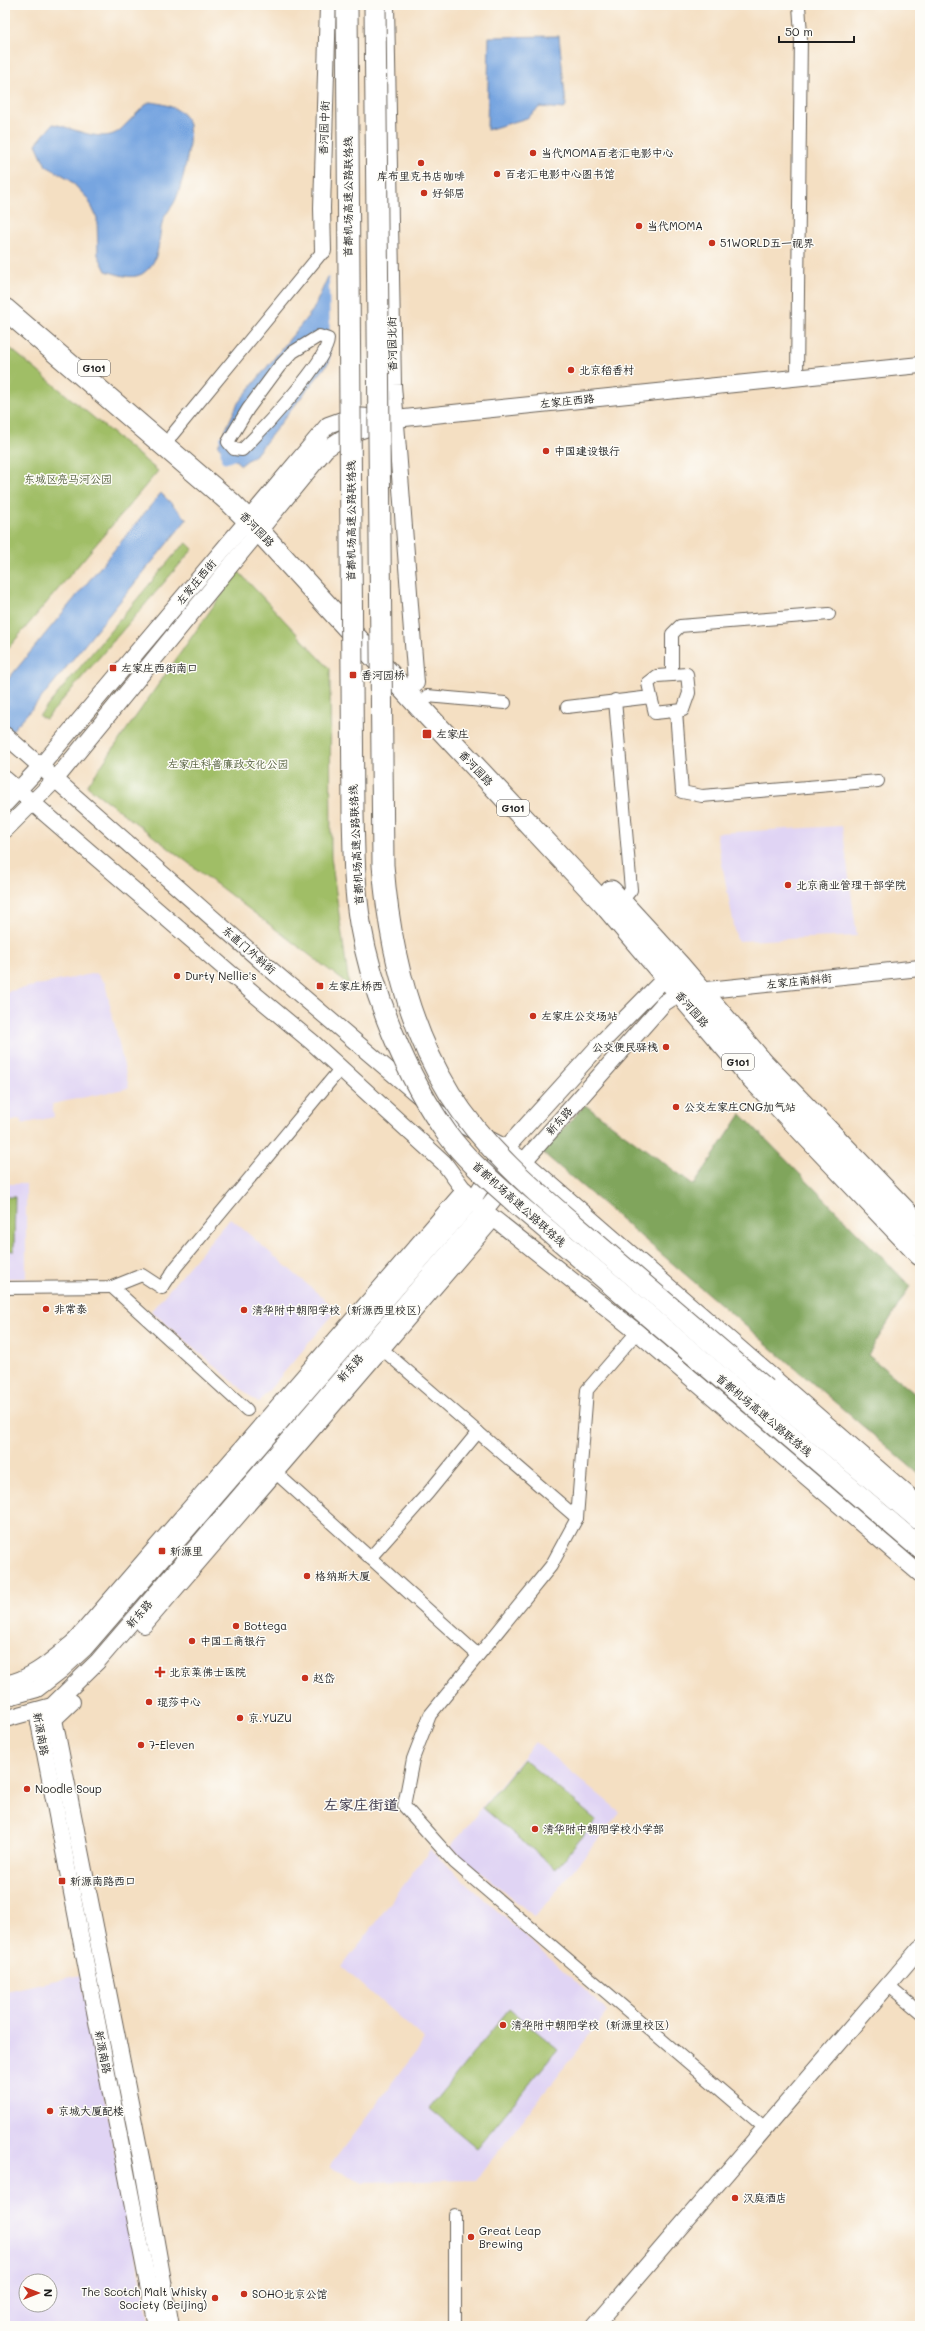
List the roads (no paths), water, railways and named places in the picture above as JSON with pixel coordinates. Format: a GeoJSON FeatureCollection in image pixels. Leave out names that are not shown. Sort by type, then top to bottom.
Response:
{"type":"FeatureCollection","features":[{"type":"Feature","properties":{"kind":"highway","name":"首都机场高速公路联络线"},"geometry":{"type":"LineString","coordinates":[[346,5],[353,814],[355,882],[360,923],[379,998],[394,1036],[419,1086],[449,1135],[481,1171],[517,1204],[920,1548]]}},
{"type":"Feature","properties":{"kind":"highway","name":"首都机场高速公路联络线"},"geometry":{"type":"LineString","coordinates":[[375,5],[383,865],[387,912],[396,958],[425,1046],[450,1094],[503,1160],[525,1183],[920,1520]]}},
{"type":"Feature","properties":{"kind":"highway","name":"香河园路"},"geometry":{"type":"LineString","coordinates":[[5,294],[178,446],[258,520],[422,689],[621,902],[672,971],[679,993],[749,1075],[920,1255]]}},
{"type":"Feature","properties":{"kind":"highway","name":"香河园路"},"geometry":{"type":"LineString","coordinates":[[5,309],[178,446]]}},
{"type":"Feature","properties":{"kind":"highway","name":"香河园路"},"geometry":{"type":"LineString","coordinates":[[258,520],[428,716],[604,904],[672,971],[702,992],[763,1063],[920,1226]]}},
{"type":"Feature","properties":{"kind":"main road","name":"香河园中街"},"geometry":{"type":"LineString","coordinates":[[323,251],[322,208],[328,5]]}},
{"type":"Feature","properties":{"kind":"main road","name":"香河园北街"},"geometry":{"type":"LineString","coordinates":[[386,5],[392,370],[395,419],[422,689]]}},
{"type":"Feature","properties":{"kind":"main road","name":"左家庄西路"},"geometry":{"type":"LineString","coordinates":[[258,520],[326,449],[347,435],[395,419],[920,365]]}},
{"type":"Feature","properties":{"kind":"main road","name":"左家庄西街"},"geometry":{"type":"LineString","coordinates":[[5,804],[40,767],[258,520]]}},
{"type":"Feature","properties":{"kind":"main road","name":"左家庄西街"},"geometry":{"type":"LineString","coordinates":[[5,830],[31,802],[55,780],[258,520]]}},
{"type":"Feature","properties":{"kind":"main road","name":"东直门外斜街"},"geometry":{"type":"LineString","coordinates":[[5,735],[440,1113],[506,1148],[524,1161],[920,1505]]}},
{"type":"Feature","properties":{"kind":"main road"},"geometry":{"type":"LineString","coordinates":[[5,779],[341,1068],[444,1163],[479,1205],[637,1332],[920,1574]]}},
{"type":"Feature","properties":{"kind":"main road","name":"左家庄南斜街"},"geometry":{"type":"LineString","coordinates":[[679,993],[702,992],[920,968]]}},
{"type":"Feature","properties":{"kind":"main road","name":"新东路"},"geometry":{"type":"LineString","coordinates":[[5,1719],[38,1717],[53,1712],[194,1551],[479,1205],[506,1148],[605,1039],[672,971]]}},
{"type":"Feature","properties":{"kind":"main road","name":"新东路"},"geometry":{"type":"LineString","coordinates":[[5,1698],[37,1689],[60,1672],[91,1642],[479,1205],[524,1161],[664,1003],[679,993]]}},
{"type":"Feature","properties":{"kind":"main road"},"geometry":{"type":"LineString","coordinates":[[53,1712],[94,1680],[278,1471],[382,1349],[479,1205]]}},
{"type":"Feature","properties":{"kind":"main road"},"geometry":{"type":"LineString","coordinates":[[5,1684],[16,1682],[42,1668],[75,1641],[479,1205]]}},
{"type":"Feature","properties":{"kind":"main road","name":"新源南路"},"geometry":{"type":"LineString","coordinates":[[37,1689],[53,1712],[136,2132],[171,2326]]}},
{"type":"Feature","properties":{"kind":"main road","name":"新源南路"},"geometry":{"type":"LineString","coordinates":[[37,1689],[38,1717],[156,2326]]}},
{"type":"Feature","properties":{"kind":"main road"},"geometry":{"type":"LineString","coordinates":[[595,2326],[920,1948]]}},
{"type":"Feature","properties":{"kind":"street"},"geometry":{"type":"LineString","coordinates":[[797,377],[801,35],[799,5]]}},
{"type":"Feature","properties":{"kind":"street"},"geometry":{"type":"LineString","coordinates":[[178,446],[323,251]]}},
{"type":"Feature","properties":{"kind":"street"},"geometry":{"type":"LineString","coordinates":[[319,336],[328,339],[328,346],[311,371],[264,427],[242,450],[234,449],[228,442],[237,426],[262,391],[293,352],[319,336]]}},
{"type":"Feature","properties":{"kind":"street"},"geometry":{"type":"LineString","coordinates":[[672,675],[672,634],[680,626],[829,614]]}},
{"type":"Feature","properties":{"kind":"street"},"geometry":{"type":"LineString","coordinates":[[687,674],[689,693],[683,710],[655,713],[648,683],[657,676],[672,675],[687,674]]}},
{"type":"Feature","properties":{"kind":"street"},"geometry":{"type":"LineString","coordinates":[[422,689],[505,703]]}},
{"type":"Feature","properties":{"kind":"street"},"geometry":{"type":"LineString","coordinates":[[567,707],[615,700],[651,697]]}},
{"type":"Feature","properties":{"kind":"street"},"geometry":{"type":"LineString","coordinates":[[615,700],[631,890],[621,902]]}},
{"type":"Feature","properties":{"kind":"street"},"geometry":{"type":"LineString","coordinates":[[676,711],[682,792],[702,796],[878,781]]}},
{"type":"Feature","properties":{"kind":"street"},"geometry":{"type":"LineString","coordinates":[[5,1288],[112,1287],[142,1274],[162,1288],[176,1267],[341,1068]]}},
{"type":"Feature","properties":{"kind":"street"},"geometry":{"type":"LineString","coordinates":[[112,1287],[247,1410]]}},
{"type":"Feature","properties":{"kind":"street"},"geometry":{"type":"LineString","coordinates":[[637,1332],[587,1390],[577,1518],[551,1566],[480,1652],[430,1716],[413,1759],[404,1806],[455,1863],[765,2128]]}},
{"type":"Feature","properties":{"kind":"street"},"geometry":{"type":"LineString","coordinates":[[382,1349],[577,1518]]}},
{"type":"Feature","properties":{"kind":"street"},"geometry":{"type":"LineString","coordinates":[[372,1555],[428,1494],[478,1432]]}},
{"type":"Feature","properties":{"kind":"street"},"geometry":{"type":"LineString","coordinates":[[278,1471],[480,1652]]}},
{"type":"Feature","properties":{"kind":"street"},"geometry":{"type":"LineString","coordinates":[[888,1985],[920,2012]]}},
{"type":"Feature","properties":{"kind":"street"},"geometry":{"type":"LineString","coordinates":[[455,2215],[455,2326]]}},
{"type":"Feature","properties":{"kind":"water"},"geometry":{"type":"Polygon","coordinates":[[[341,5],[360,5],[362,259],[330,361],[257,453],[241,465],[218,446],[238,403],[313,310],[345,239],[341,5]],[[319,336],[293,352],[279,367],[248,409],[228,442],[234,449],[242,450],[292,396],[317,363],[325,349],[328,339],[319,336]]]}},
{"type":"Feature","properties":{"kind":"water"},"geometry":{"type":"Polygon","coordinates":[[[559,36],[566,105],[564,109],[540,107],[527,118],[487,130],[489,37],[559,36]]]}},
{"type":"Feature","properties":{"kind":"water"},"geometry":{"type":"Polygon","coordinates":[[[149,102],[167,105],[183,114],[187,119],[190,133],[188,152],[179,192],[175,202],[163,220],[158,250],[153,263],[148,269],[138,276],[124,276],[106,271],[98,255],[97,218],[88,199],[68,178],[46,166],[36,144],[53,124],[87,134],[105,136],[113,134],[120,130],[149,102]]]}},
{"type":"Feature","properties":{"kind":"water"},"geometry":{"type":"Polygon","coordinates":[[[161,493],[187,519],[38,702],[5,738],[5,683],[161,493]]]}},
{"type":"Feature","properties":{"kind":"waterway"},"geometry":{"type":"LineString","coordinates":[[225,439],[226,458],[242,452]]}},
{"type":"Feature","properties":{"kind":"place","name":"当代MOMA百老汇电影中心"},"geometry":{"type":"Point","coordinates":[533,153]}},
{"type":"Feature","properties":{"kind":"place","name":"库布里克书店咖啡"},"geometry":{"type":"Point","coordinates":[421,163]}},
{"type":"Feature","properties":{"kind":"place","name":"百老汇电影中心图书馆"},"geometry":{"type":"Point","coordinates":[497,174]}},
{"type":"Feature","properties":{"kind":"place","name":"好邻居"},"geometry":{"type":"Point","coordinates":[424,193]}},
{"type":"Feature","properties":{"kind":"place","name":"当代MOMA"},"geometry":{"type":"Point","coordinates":[639,226]}},
{"type":"Feature","properties":{"kind":"place","name":"51WORLD五一视界"},"geometry":{"type":"Point","coordinates":[712,243]}},
{"type":"Feature","properties":{"kind":"place","name":"北京稻香村"},"geometry":{"type":"Point","coordinates":[571,370]}},
{"type":"Feature","properties":{"kind":"place","name":"中国建设银行"},"geometry":{"type":"Point","coordinates":[546,451]}},
{"type":"Feature","properties":{"kind":"place","name":"左家庄西街南口"},"geometry":{"type":"Point","coordinates":[113,668]}},
{"type":"Feature","properties":{"kind":"place","name":"香河园桥"},"geometry":{"type":"Point","coordinates":[353,675]}},
{"type":"Feature","properties":{"kind":"place","name":"左家庄"},"geometry":{"type":"Point","coordinates":[427,734]}},
{"type":"Feature","properties":{"kind":"place","name":"北京商业管理干部学院"},"geometry":{"type":"Point","coordinates":[788,885]}},
{"type":"Feature","properties":{"kind":"place","name":"Durty Nellie's"},"geometry":{"type":"Point","coordinates":[177,976]}},
{"type":"Feature","properties":{"kind":"place","name":"左家庄桥西"},"geometry":{"type":"Point","coordinates":[320,986]}},
{"type":"Feature","properties":{"kind":"place","name":"左家庄公交场站"},"geometry":{"type":"Point","coordinates":[533,1016]}},
{"type":"Feature","properties":{"kind":"place","name":"公交便民驿栈"},"geometry":{"type":"Point","coordinates":[666,1047]}},
{"type":"Feature","properties":{"kind":"place","name":"公交左家庄CNG加气站"},"geometry":{"type":"Point","coordinates":[676,1107]}},
{"type":"Feature","properties":{"kind":"place","name":"非常泰"},"geometry":{"type":"Point","coordinates":[46,1309]}},
{"type":"Feature","properties":{"kind":"place","name":"清华附中朝阳学校（新源西里校区）"},"geometry":{"type":"Point","coordinates":[244,1310]}},
{"type":"Feature","properties":{"kind":"place","name":"新源里"},"geometry":{"type":"Point","coordinates":[162,1551]}},
{"type":"Feature","properties":{"kind":"place","name":"格纳斯大厦"},"geometry":{"type":"Point","coordinates":[307,1576]}},
{"type":"Feature","properties":{"kind":"place","name":"Bottega"},"geometry":{"type":"Point","coordinates":[236,1626]}},
{"type":"Feature","properties":{"kind":"place","name":"中国工商银行"},"geometry":{"type":"Point","coordinates":[192,1641]}},
{"type":"Feature","properties":{"kind":"place","name":"北京莱佛士医院"},"geometry":{"type":"Point","coordinates":[160,1672]}},
{"type":"Feature","properties":{"kind":"place","name":"赵岱"},"geometry":{"type":"Point","coordinates":[305,1678]}},
{"type":"Feature","properties":{"kind":"place","name":"琨莎中心"},"geometry":{"type":"Point","coordinates":[149,1702]}},
{"type":"Feature","properties":{"kind":"place","name":"京.YUZU"},"geometry":{"type":"Point","coordinates":[240,1718]}},
{"type":"Feature","properties":{"kind":"place","name":"7-Eleven"},"geometry":{"type":"Point","coordinates":[141,1745]}},
{"type":"Feature","properties":{"kind":"place","name":"Noodle Soup"},"geometry":{"type":"Point","coordinates":[27,1789]}},
{"type":"Feature","properties":{"kind":"place","name":"清华附中朝阳学校小学部"},"geometry":{"type":"Point","coordinates":[535,1829]}},
{"type":"Feature","properties":{"kind":"place","name":"新源南路西口"},"geometry":{"type":"Point","coordinates":[62,1881]}},
{"type":"Feature","properties":{"kind":"place","name":"清华附中朝阳学校（新源里校区）"},"geometry":{"type":"Point","coordinates":[503,2025]}},
{"type":"Feature","properties":{"kind":"place","name":"京城大厦配楼"},"geometry":{"type":"Point","coordinates":[50,2111]}},
{"type":"Feature","properties":{"kind":"place","name":"汉庭酒店"},"geometry":{"type":"Point","coordinates":[735,2198]}},
{"type":"Feature","properties":{"kind":"place","name":"Great Leap Brewing"},"geometry":{"type":"Point","coordinates":[471,2237]}},
{"type":"Feature","properties":{"kind":"place","name":"SOHO北京公馆"},"geometry":{"type":"Point","coordinates":[244,2294]}},
{"type":"Feature","properties":{"kind":"place","name":"The Scotch Malt Whisky Society (Beijing)"},"geometry":{"type":"Point","coordinates":[215,2298]}},
{"type":"Feature","properties":{"kind":"district","name":"左家庄街道"},"geometry":{"type":"Point","coordinates":[361,1805]}},
{"type":"Feature","properties":{"kind":"park label","name":"东城区亮马河公园"},"geometry":{"type":"Point","coordinates":[68,479]}},
{"type":"Feature","properties":{"kind":"park label","name":"左家庄科普廉政文化公园"},"geometry":{"type":"Point","coordinates":[228,764]}}]}
